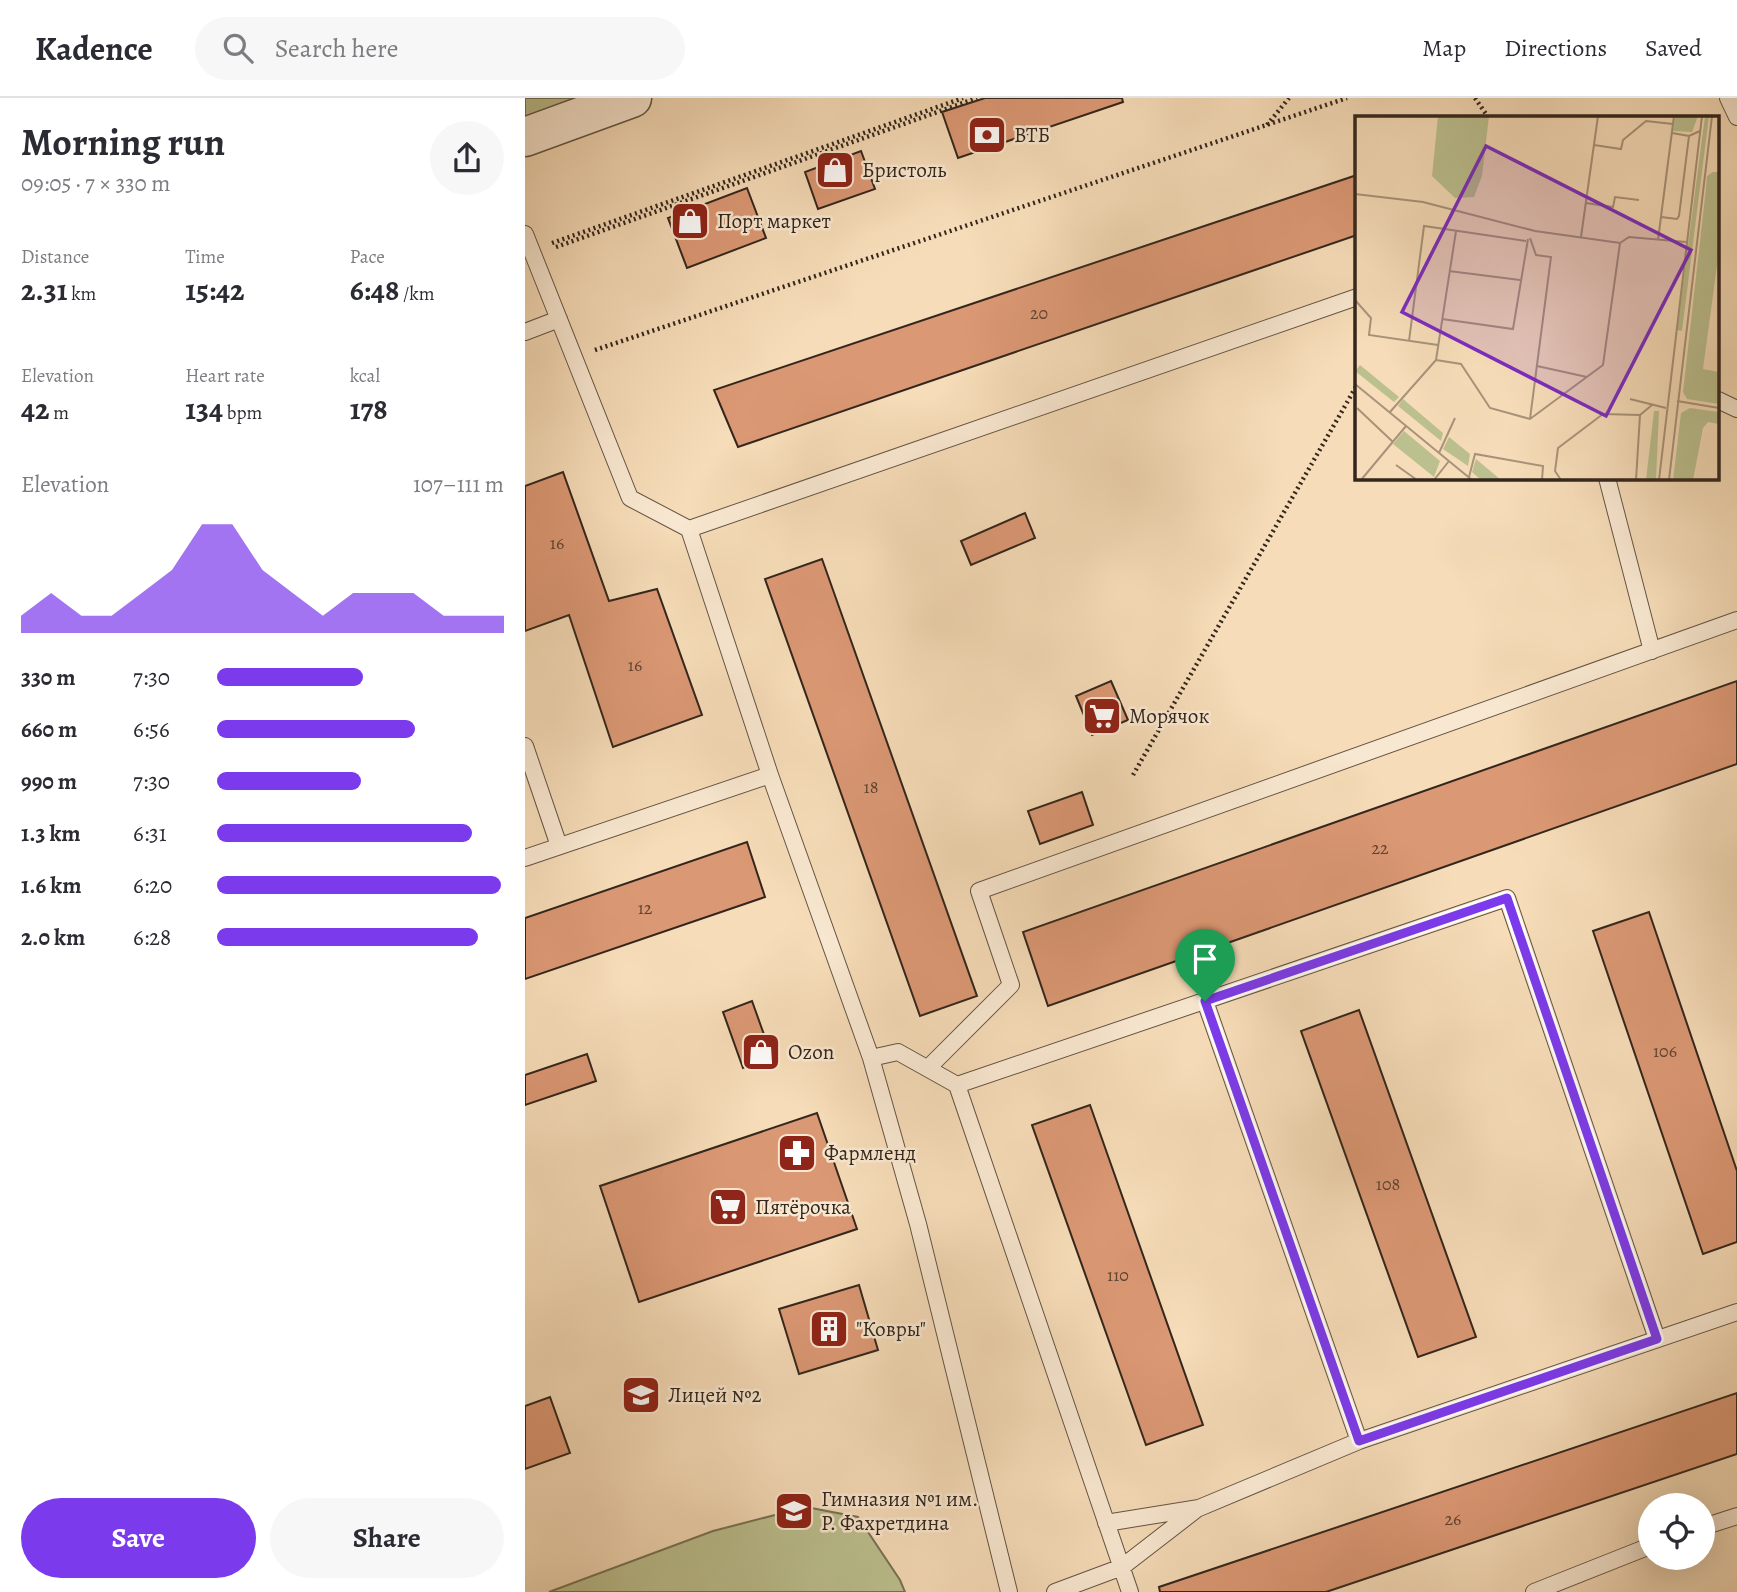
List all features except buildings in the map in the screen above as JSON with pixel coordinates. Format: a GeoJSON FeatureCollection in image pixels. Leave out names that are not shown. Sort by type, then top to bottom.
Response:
{"type":"FeatureCollection","features":[{"type":"Feature","properties":{"kind":"street"},"geometry":{"type":"LineString","coordinates":[[525,137],[632,98]]}},
{"type":"Feature","properties":{"kind":"lane"},"geometry":{"type":"LineString","coordinates":[[1728,98],[1737,117]]}},
{"type":"Feature","properties":{"kind":"lane"},"geometry":{"type":"LineString","coordinates":[[525,234],[630,498],[689,529],[770,775],[871,1058],[918,1224],[1009,1592]]}},
{"type":"Feature","properties":{"kind":"lane"},"geometry":{"type":"LineString","coordinates":[[689,529],[1355,299]]}},
{"type":"Feature","properties":{"kind":"lane"},"geometry":{"type":"LineString","coordinates":[[525,332],[559,320]]}},
{"type":"Feature","properties":{"kind":"lane"},"geometry":{"type":"LineString","coordinates":[[1719,400],[1737,409]]}},
{"type":"Feature","properties":{"kind":"lane"},"geometry":{"type":"LineString","coordinates":[[1608,480],[1652,651]]}},
{"type":"Feature","properties":{"kind":"lane"},"geometry":{"type":"LineString","coordinates":[[928,1068],[1011,985],[979,891],[1737,620]]}},
{"type":"Feature","properties":{"kind":"lane"},"geometry":{"type":"LineString","coordinates":[[525,746],[559,846]]}},
{"type":"Feature","properties":{"kind":"lane"},"geometry":{"type":"LineString","coordinates":[[525,858],[770,775]]}},
{"type":"Feature","properties":{"kind":"lane"},"geometry":{"type":"LineString","coordinates":[[957,1085],[1507,898],[1657,1339]]}},
{"type":"Feature","properties":{"kind":"lane"},"geometry":{"type":"LineString","coordinates":[[1205,1001],[1359,1441]]}},
{"type":"Feature","properties":{"kind":"lane"},"geometry":{"type":"LineString","coordinates":[[871,1058],[898,1052],[957,1085],[1130,1592]]}},
{"type":"Feature","properties":{"kind":"lane"},"geometry":{"type":"LineString","coordinates":[[1106,1523],[1199,1508],[1359,1441],[1737,1312]]}},
{"type":"Feature","properties":{"kind":"lane"},"geometry":{"type":"LineString","coordinates":[[1055,1592],[1122,1567],[1199,1508]]}},
{"type":"Feature","properties":{"kind":"lane"},"geometry":{"type":"LineString","coordinates":[[1715,1523],[1737,1516]]}},
{"type":"Feature","properties":{"kind":"lane"},"geometry":{"type":"LineString","coordinates":[[1534,1592],[1638,1551]]}},
{"type":"Feature","properties":{"kind":"path"},"geometry":{"type":"LineString","coordinates":[[533,253],[963,98]]}},
{"type":"Feature","properties":{"kind":"path"},"geometry":{"type":"LineString","coordinates":[[533,253],[977,98]]}},
{"type":"Feature","properties":{"kind":"path"},"geometry":{"type":"LineString","coordinates":[[1267,125],[1289,98]]}},
{"type":"Feature","properties":{"kind":"path"},"geometry":{"type":"LineString","coordinates":[[574,356],[1347,98]]}},
{"type":"Feature","properties":{"kind":"path"},"geometry":{"type":"LineString","coordinates":[[1475,98],[1487,116]]}},
{"type":"Feature","properties":{"kind":"path"},"geometry":{"type":"LineString","coordinates":[[1133,775],[1355,389]]}},
{"type":"Feature","properties":{"kind":"green space"},"geometry":{"type":"Polygon","coordinates":[[[525,98],[580,98],[525,118],[525,98]]]}},
{"type":"Feature","properties":{"kind":"green space"},"geometry":{"type":"Polygon","coordinates":[[[806,1507],[858,1517],[900,1580],[905,1592],[549,1592],[713,1531],[806,1507]]]}},
{"type":"Feature","properties":{"kind":"place","name":"ВТБ"},"geometry":{"type":"Point","coordinates":[987,135]}},
{"type":"Feature","properties":{"kind":"place","name":"Бристоль"},"geometry":{"type":"Point","coordinates":[835,170]}},
{"type":"Feature","properties":{"kind":"place","name":"Порт маркет"},"geometry":{"type":"Point","coordinates":[690,221]}},
{"type":"Feature","properties":{"kind":"place","name":"Морячок"},"geometry":{"type":"Point","coordinates":[1102,716]}},
{"type":"Feature","properties":{"kind":"place","name":"Ozon"},"geometry":{"type":"Point","coordinates":[761,1052]}},
{"type":"Feature","properties":{"kind":"place","name":"Фармленд"},"geometry":{"type":"Point","coordinates":[797,1153]}},
{"type":"Feature","properties":{"kind":"place","name":"Пятёрочка"},"geometry":{"type":"Point","coordinates":[728,1207]}},
{"type":"Feature","properties":{"kind":"place","name":"\"Ковры\""},"geometry":{"type":"Point","coordinates":[829,1329]}},
{"type":"Feature","properties":{"kind":"place","name":"Лицей №2"},"geometry":{"type":"Point","coordinates":[641,1395]}},
{"type":"Feature","properties":{"kind":"place","name":"Гимназия №1 им. Р. Фахретдина"},"geometry":{"type":"Point","coordinates":[794,1511]}},
{"type":"Feature","properties":{"kind":"route"},"geometry":{"type":"LineString","coordinates":[[1507,898],[1657,1339],[1359,1441],[1205,1001],[1507,898]]}}]}
